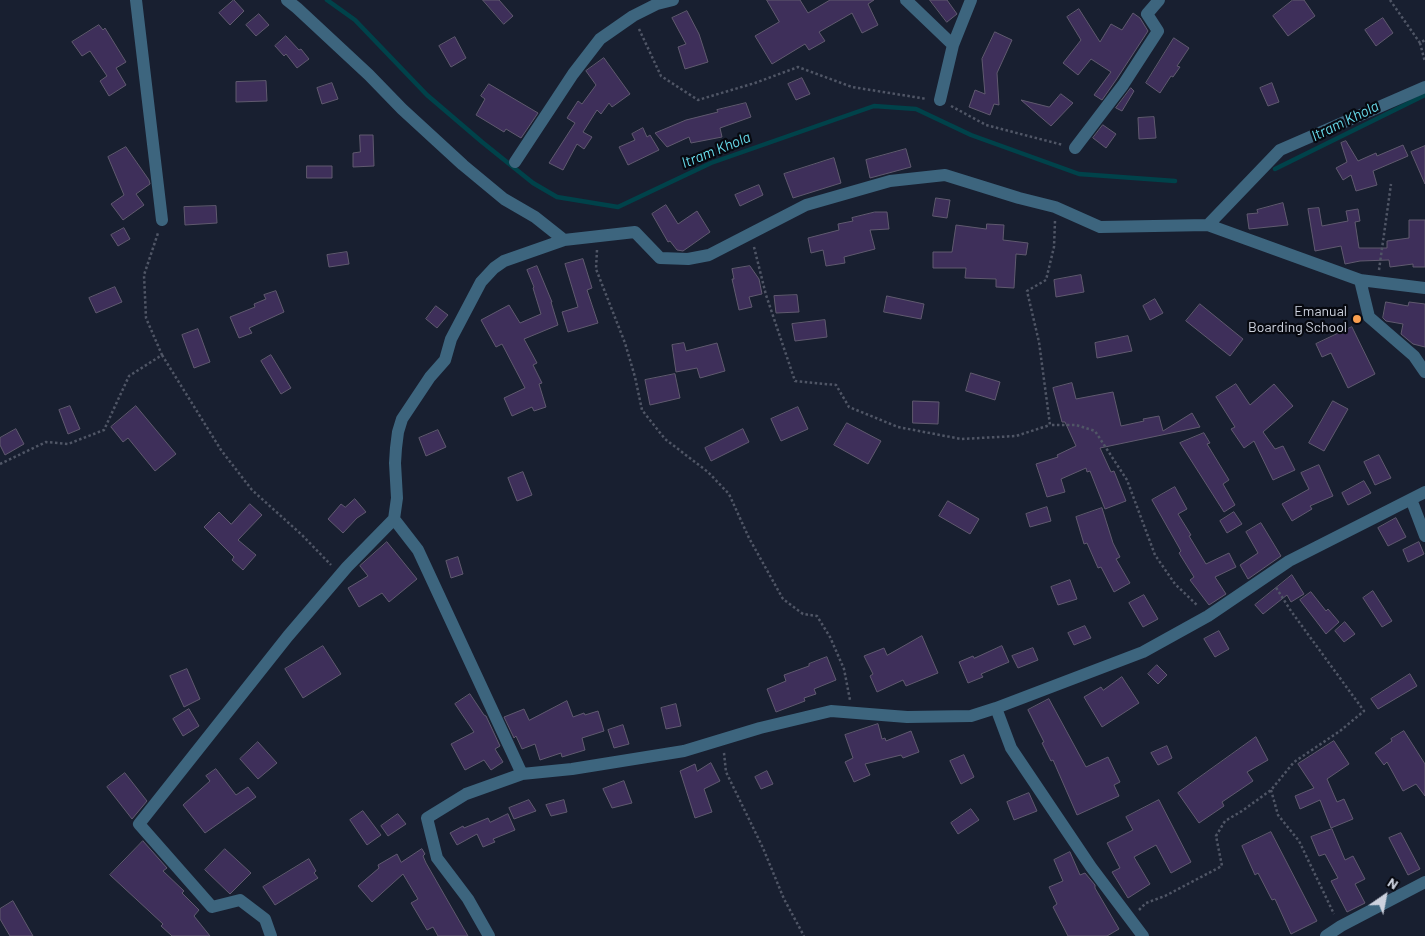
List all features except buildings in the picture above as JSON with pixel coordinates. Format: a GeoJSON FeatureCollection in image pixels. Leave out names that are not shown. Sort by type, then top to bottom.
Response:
{"type":"FeatureCollection","features":[{"type":"Feature","properties":{"kind":"street"},"geometry":{"type":"LineString","coordinates":[[136,0],[162,220]]}},
{"type":"Feature","properties":{"kind":"street"},"geometry":{"type":"LineString","coordinates":[[286,0],[298,8],[463,165],[504,199],[535,216],[564,240]]}},
{"type":"Feature","properties":{"kind":"street"},"geometry":{"type":"LineString","coordinates":[[515,162],[573,74],[600,39],[634,16],[657,4],[673,0]]}},
{"type":"Feature","properties":{"kind":"street"},"geometry":{"type":"LineString","coordinates":[[906,0],[953,45]]}},
{"type":"Feature","properties":{"kind":"street"},"geometry":{"type":"LineString","coordinates":[[940,100],[953,45],[971,0]]}},
{"type":"Feature","properties":{"kind":"street"},"geometry":{"type":"LineString","coordinates":[[1075,148],[1123,85],[1158,32],[1147,14],[1160,0]]}},
{"type":"Feature","properties":{"kind":"street"},"geometry":{"type":"LineString","coordinates":[[1208,225],[1280,150],[1425,87]]}},
{"type":"Feature","properties":{"kind":"street"},"geometry":{"type":"LineString","coordinates":[[271,936],[266,919],[240,900],[212,907],[139,824],[288,636],[340,575],[394,519],[397,498],[395,463],[398,432],[402,419],[430,377],[446,360],[451,339],[479,287],[494,268],[504,261],[564,240],[635,232],[660,258],[709,256],[806,205],[890,181],[945,175],[1018,198],[1055,207],[1100,227],[1208,225],[1360,280],[1425,288]]}},
{"type":"Feature","properties":{"kind":"street"},"geometry":{"type":"LineString","coordinates":[[1360,280],[1369,317],[1414,356],[1425,372]]}},
{"type":"Feature","properties":{"kind":"street"},"geometry":{"type":"LineString","coordinates":[[488,936],[468,899],[437,858],[427,818],[466,794],[522,774],[572,769],[684,751],[760,728],[831,711],[907,717],[971,716],[1143,652],[1208,616],[1289,561],[1425,492]]}},
{"type":"Feature","properties":{"kind":"street"},"geometry":{"type":"LineString","coordinates":[[1412,499],[1425,536]]}},
{"type":"Feature","properties":{"kind":"street"},"geometry":{"type":"LineString","coordinates":[[394,519],[418,550],[522,774]]}},
{"type":"Feature","properties":{"kind":"street"},"geometry":{"type":"LineString","coordinates":[[996,708],[1012,748],[1090,867],[1142,936]]}},
{"type":"Feature","properties":{"kind":"street"},"geometry":{"type":"LineString","coordinates":[[1326,936],[1341,926],[1425,882]]}},
{"type":"Feature","properties":{"kind":"path"},"geometry":{"type":"LineString","coordinates":[[1390,0],[1420,43],[1425,62]]}},
{"type":"Feature","properties":{"kind":"path"},"geometry":{"type":"LineString","coordinates":[[634,16],[661,76],[698,100],[755,83],[798,67],[852,87],[940,100],[986,125],[1075,148]]}},
{"type":"Feature","properties":{"kind":"path"},"geometry":{"type":"LineString","coordinates":[[1420,43],[1425,40]]}},
{"type":"Feature","properties":{"kind":"path"},"geometry":{"type":"LineString","coordinates":[[1378,281],[1391,184]]}},
{"type":"Feature","properties":{"kind":"path"},"geometry":{"type":"LineString","coordinates":[[1050,425],[1038,342],[1027,291],[1046,280],[1054,247],[1055,207]]}},
{"type":"Feature","properties":{"kind":"path"},"geometry":{"type":"LineString","coordinates":[[162,220],[144,275],[146,318],[162,355],[221,450],[252,490],[302,535],[340,575]]}},
{"type":"Feature","properties":{"kind":"path"},"geometry":{"type":"LineString","coordinates":[[750,234],[766,294],[795,381],[836,385],[849,406],[898,427],[961,439],[1016,436],[1050,425],[1076,425],[1095,431],[1127,480],[1155,555],[1175,584],[1208,616]]}},
{"type":"Feature","properties":{"kind":"path"},"geometry":{"type":"LineString","coordinates":[[597,236],[596,269],[624,343],[635,377],[642,410],[666,439],[708,472],[729,494],[748,538],[783,599],[804,614],[817,616],[830,638],[844,669],[853,713]]}},
{"type":"Feature","properties":{"kind":"path"},"geometry":{"type":"LineString","coordinates":[[0,464],[46,442],[68,444],[104,430],[129,376],[162,355]]}},
{"type":"Feature","properties":{"kind":"path"},"geometry":{"type":"LineString","coordinates":[[1130,918],[1146,903],[1165,896],[1222,866],[1216,836],[1225,821],[1270,790],[1294,762],[1340,731],[1364,711],[1291,611],[1269,575]]}},
{"type":"Feature","properties":{"kind":"path"},"geometry":{"type":"LineString","coordinates":[[722,739],[726,772],[763,848],[784,900],[804,936]]}},
{"type":"Feature","properties":{"kind":"path"},"geometry":{"type":"LineString","coordinates":[[1270,790],[1278,815],[1299,841],[1319,886],[1341,926]]}},
{"type":"Feature","properties":{"kind":"waterway","name":"Itram Khola"},"geometry":{"type":"LineString","coordinates":[[327,0],[355,20],[427,95],[533,183],[557,197],[618,207],[711,163],[874,106],[916,109],[971,135],[1079,174],[1175,181]]}},
{"type":"Feature","properties":{"kind":"waterway","name":"Itram Khola"},"geometry":{"type":"LineString","coordinates":[[1275,169],[1425,95]]}},
{"type":"Feature","properties":{"kind":"place","name":"Emanual Boarding School"},"geometry":{"type":"Point","coordinates":[1357,319]}}]}
